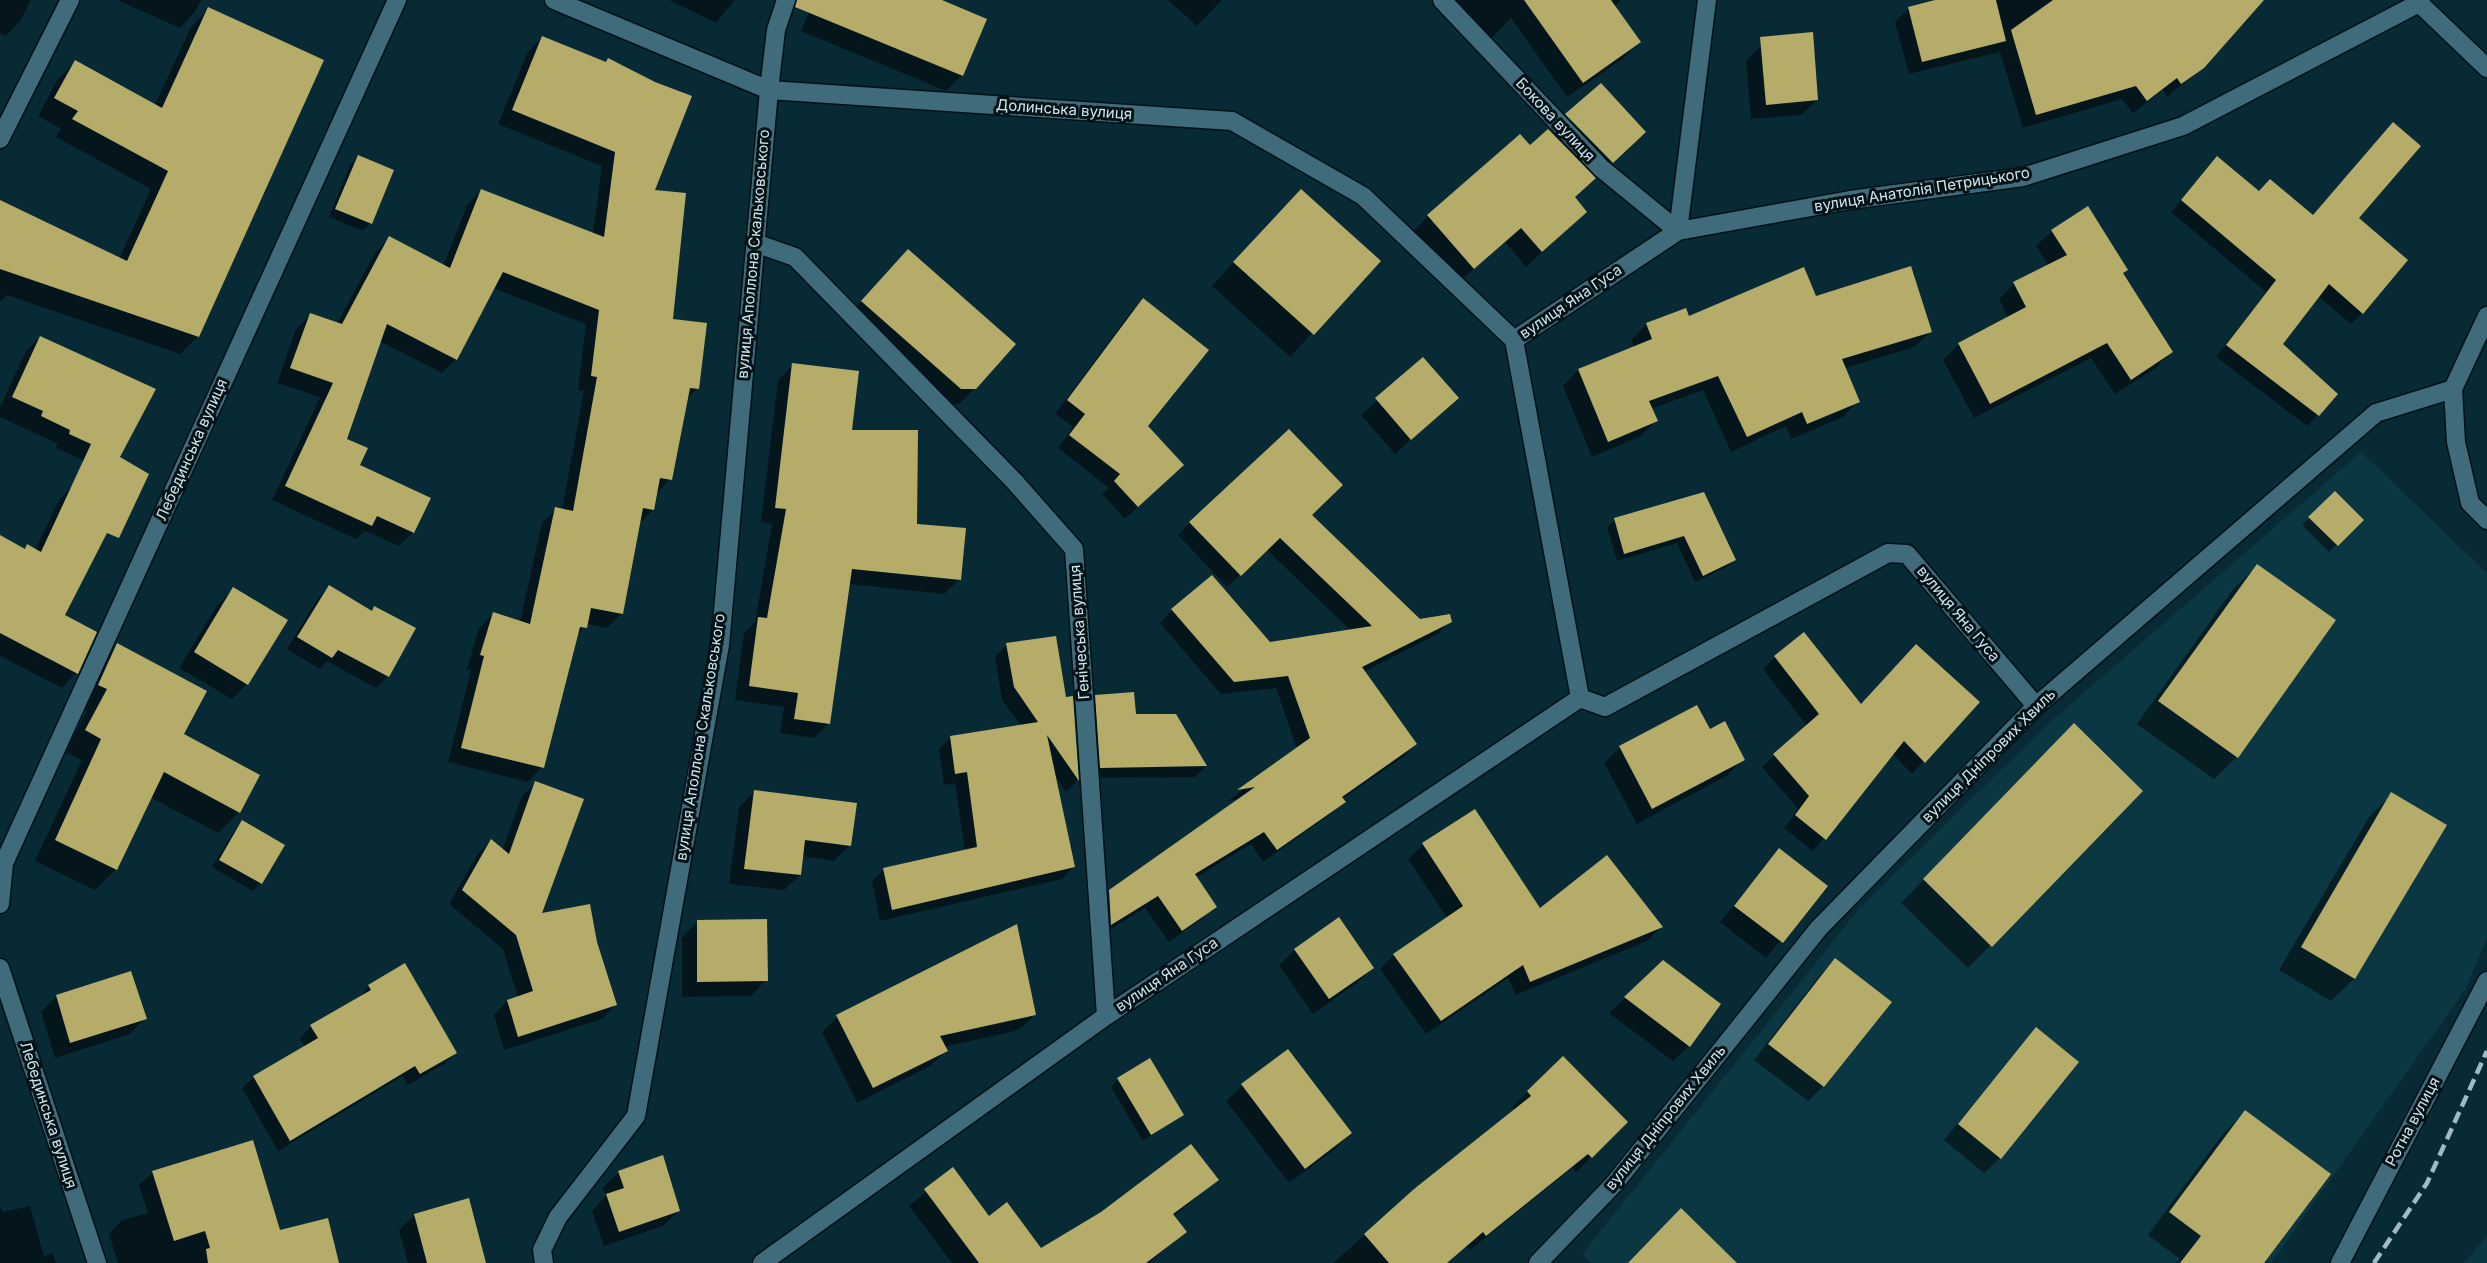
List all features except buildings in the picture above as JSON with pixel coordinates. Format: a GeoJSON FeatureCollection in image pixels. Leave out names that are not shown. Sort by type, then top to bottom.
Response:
{"type":"FeatureCollection","features":[{"type":"Feature","properties":{"kind":"street"},"geometry":{"type":"LineString","coordinates":[[0,139],[70,0]]}},
{"type":"Feature","properties":{"kind":"street","name":"Лебединська вулиця"},"geometry":{"type":"LineString","coordinates":[[0,904],[4,864],[397,0]]}},
{"type":"Feature","properties":{"kind":"street","name":"Долинська вулиця"},"geometry":{"type":"LineString","coordinates":[[554,0],[769,90],[1232,122],[1363,196],[1514,340]]}},
{"type":"Feature","properties":{"kind":"street","name":"вулиця Аполлона Скальковського"},"geometry":{"type":"LineString","coordinates":[[544,1263],[542,1250],[558,1217],[636,1116],[720,645],[769,90],[776,30],[786,0]]}},
{"type":"Feature","properties":{"kind":"street","name":"Бокова вулиця"},"geometry":{"type":"LineString","coordinates":[[1442,0],[1601,168],[1678,231]]}},
{"type":"Feature","properties":{"kind":"street"},"geometry":{"type":"LineString","coordinates":[[1678,231],[1707,0]]}},
{"type":"Feature","properties":{"kind":"street"},"geometry":{"type":"LineString","coordinates":[[2417,1],[2487,68]]}},
{"type":"Feature","properties":{"kind":"street","name":"вулиця Анатолія Петрицького"},"geometry":{"type":"LineString","coordinates":[[1678,231],[1850,200],[2024,177],[2183,126],[2417,1]]}},
{"type":"Feature","properties":{"kind":"street","name":"вулиця Яна Гуса"},"geometry":{"type":"LineString","coordinates":[[1580,698],[1514,340],[1678,231]]}},
{"type":"Feature","properties":{"kind":"street","name":"Генічеська вулиця"},"geometry":{"type":"LineString","coordinates":[[755,243],[795,257],[1014,481],[1074,549],[1106,1016]]}},
{"type":"Feature","properties":{"kind":"street"},"geometry":{"type":"LineString","coordinates":[[2487,316],[2453,389],[2456,442],[2470,503],[2487,520]]}},
{"type":"Feature","properties":{"kind":"street","name":"вулиця Дніпрових Хвиль"},"geometry":{"type":"LineString","coordinates":[[1538,1263],[1614,1184],[1819,928],[2036,706],[2376,412],[2453,389]]}},
{"type":"Feature","properties":{"kind":"street","name":"вулиця Яна Гуса"},"geometry":{"type":"LineString","coordinates":[[1580,698],[1605,707],[1888,553],[1907,554],[2036,706]]}},
{"type":"Feature","properties":{"kind":"street","name":"вулиця Яна Гуса"},"geometry":{"type":"LineString","coordinates":[[762,1263],[1106,1016],[1580,698]]}},
{"type":"Feature","properties":{"kind":"street","name":"Лебединська вулиця"},"geometry":{"type":"LineString","coordinates":[[0,968],[97,1263]]}},
{"type":"Feature","properties":{"kind":"street","name":"Ротна вулиця"},"geometry":{"type":"LineString","coordinates":[[2340,1263],[2487,981]]}},
{"type":"Feature","properties":{"kind":"shaded area"},"geometry":{"type":"Polygon","coordinates":[[[2361,452],[2487,573],[2487,938],[2465,990],[2271,1263],[1591,1263],[1582,1254],[1859,909],[2049,723],[2361,452]]]}},
{"type":"Feature","properties":{"kind":"shaded area"},"geometry":{"type":"Polygon","coordinates":[[[2487,1236],[2487,1263],[2464,1263],[2487,1236]]]}},
{"type":"Feature","properties":{"kind":"railway"},"geometry":{"type":"LineString","coordinates":[[2374,1263],[2427,1183],[2487,1051]]}}]}
